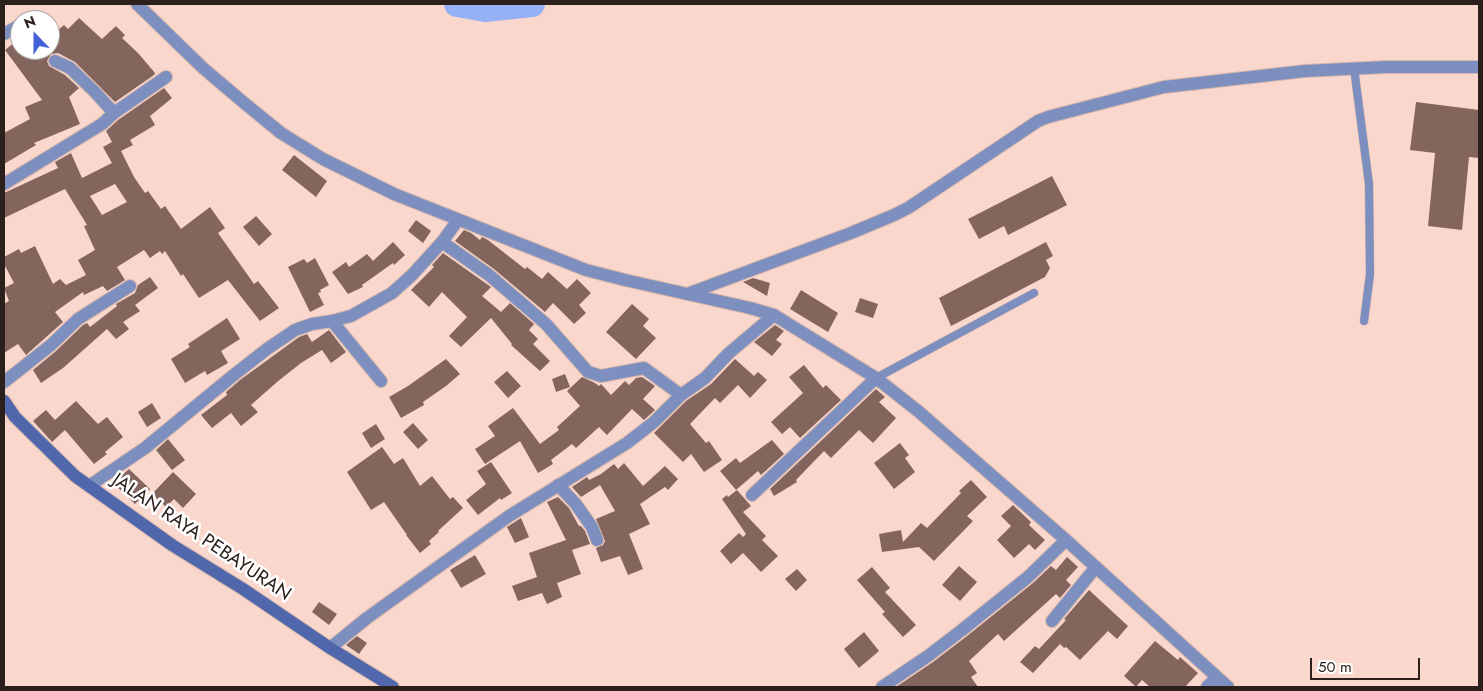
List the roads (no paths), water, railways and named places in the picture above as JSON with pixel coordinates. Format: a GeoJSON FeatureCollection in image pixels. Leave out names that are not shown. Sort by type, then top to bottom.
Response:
{"type":"FeatureCollection","features":[{"type":"Feature","properties":{"kind":"main road","name":"JALAN RAYA PEBAYURAN"},"geometry":{"type":"LineString","coordinates":[[4,402],[15,417],[75,476],[172,545],[393,687]]}},
{"type":"Feature","properties":{"kind":"street"},"geometry":{"type":"LineString","coordinates":[[137,4],[210,73],[281,133],[323,159],[394,194],[586,270],[774,315],[876,378],[918,411],[1066,540],[1228,687]]}},
{"type":"Feature","properties":{"kind":"street"},"geometry":{"type":"LineString","coordinates":[[54,61],[70,68],[114,113]]}},
{"type":"Feature","properties":{"kind":"street"},"geometry":{"type":"LineString","coordinates":[[687,294],[842,237],[894,215],[908,208],[1038,121],[1048,117],[1164,87],[1305,71],[1354,68],[1479,67]]}},
{"type":"Feature","properties":{"kind":"street"},"geometry":{"type":"LineString","coordinates":[[4,184],[102,124],[114,113],[166,77]]}},
{"type":"Feature","properties":{"kind":"street"},"geometry":{"type":"LineString","coordinates":[[89,486],[145,448],[267,349],[295,330],[312,324],[351,316],[392,293],[412,275],[442,242],[458,220]]}},
{"type":"Feature","properties":{"kind":"street"},"geometry":{"type":"LineString","coordinates":[[442,242],[489,275],[546,324],[588,372],[601,376],[644,368],[681,395]]}},
{"type":"Feature","properties":{"kind":"street"},"geometry":{"type":"LineString","coordinates":[[4,382],[51,345],[78,319],[130,286]]}},
{"type":"Feature","properties":{"kind":"street"},"geometry":{"type":"LineString","coordinates":[[330,648],[360,623],[509,516],[627,443],[654,422],[681,395],[704,378],[729,353],[774,315]]}},
{"type":"Feature","properties":{"kind":"street"},"geometry":{"type":"LineString","coordinates":[[332,321],[381,380]]}},
{"type":"Feature","properties":{"kind":"street"},"geometry":{"type":"LineString","coordinates":[[752,494],[876,378]]}},
{"type":"Feature","properties":{"kind":"street"},"geometry":{"type":"LineString","coordinates":[[558,485],[575,503],[592,527],[597,540]]}},
{"type":"Feature","properties":{"kind":"street"},"geometry":{"type":"LineString","coordinates":[[882,687],[928,656],[997,602],[1043,564],[1066,540]]}},
{"type":"Feature","properties":{"kind":"street"},"geometry":{"type":"LineString","coordinates":[[1052,620],[1096,567]]}},
{"type":"Feature","properties":{"kind":"street"},"geometry":{"type":"LineString","coordinates":[[1207,687],[1217,678]]}},
{"type":"Feature","properties":{"kind":"lane"},"geometry":{"type":"LineString","coordinates":[[1354,68],[1369,184],[1370,274],[1364,321]]}},
{"type":"Feature","properties":{"kind":"lane"},"geometry":{"type":"LineString","coordinates":[[876,378],[1034,293]]}},
{"type":"Feature","properties":{"kind":"waterway"},"geometry":{"type":"LineString","coordinates":[[457,4],[485,9],[532,4]]}}]}
